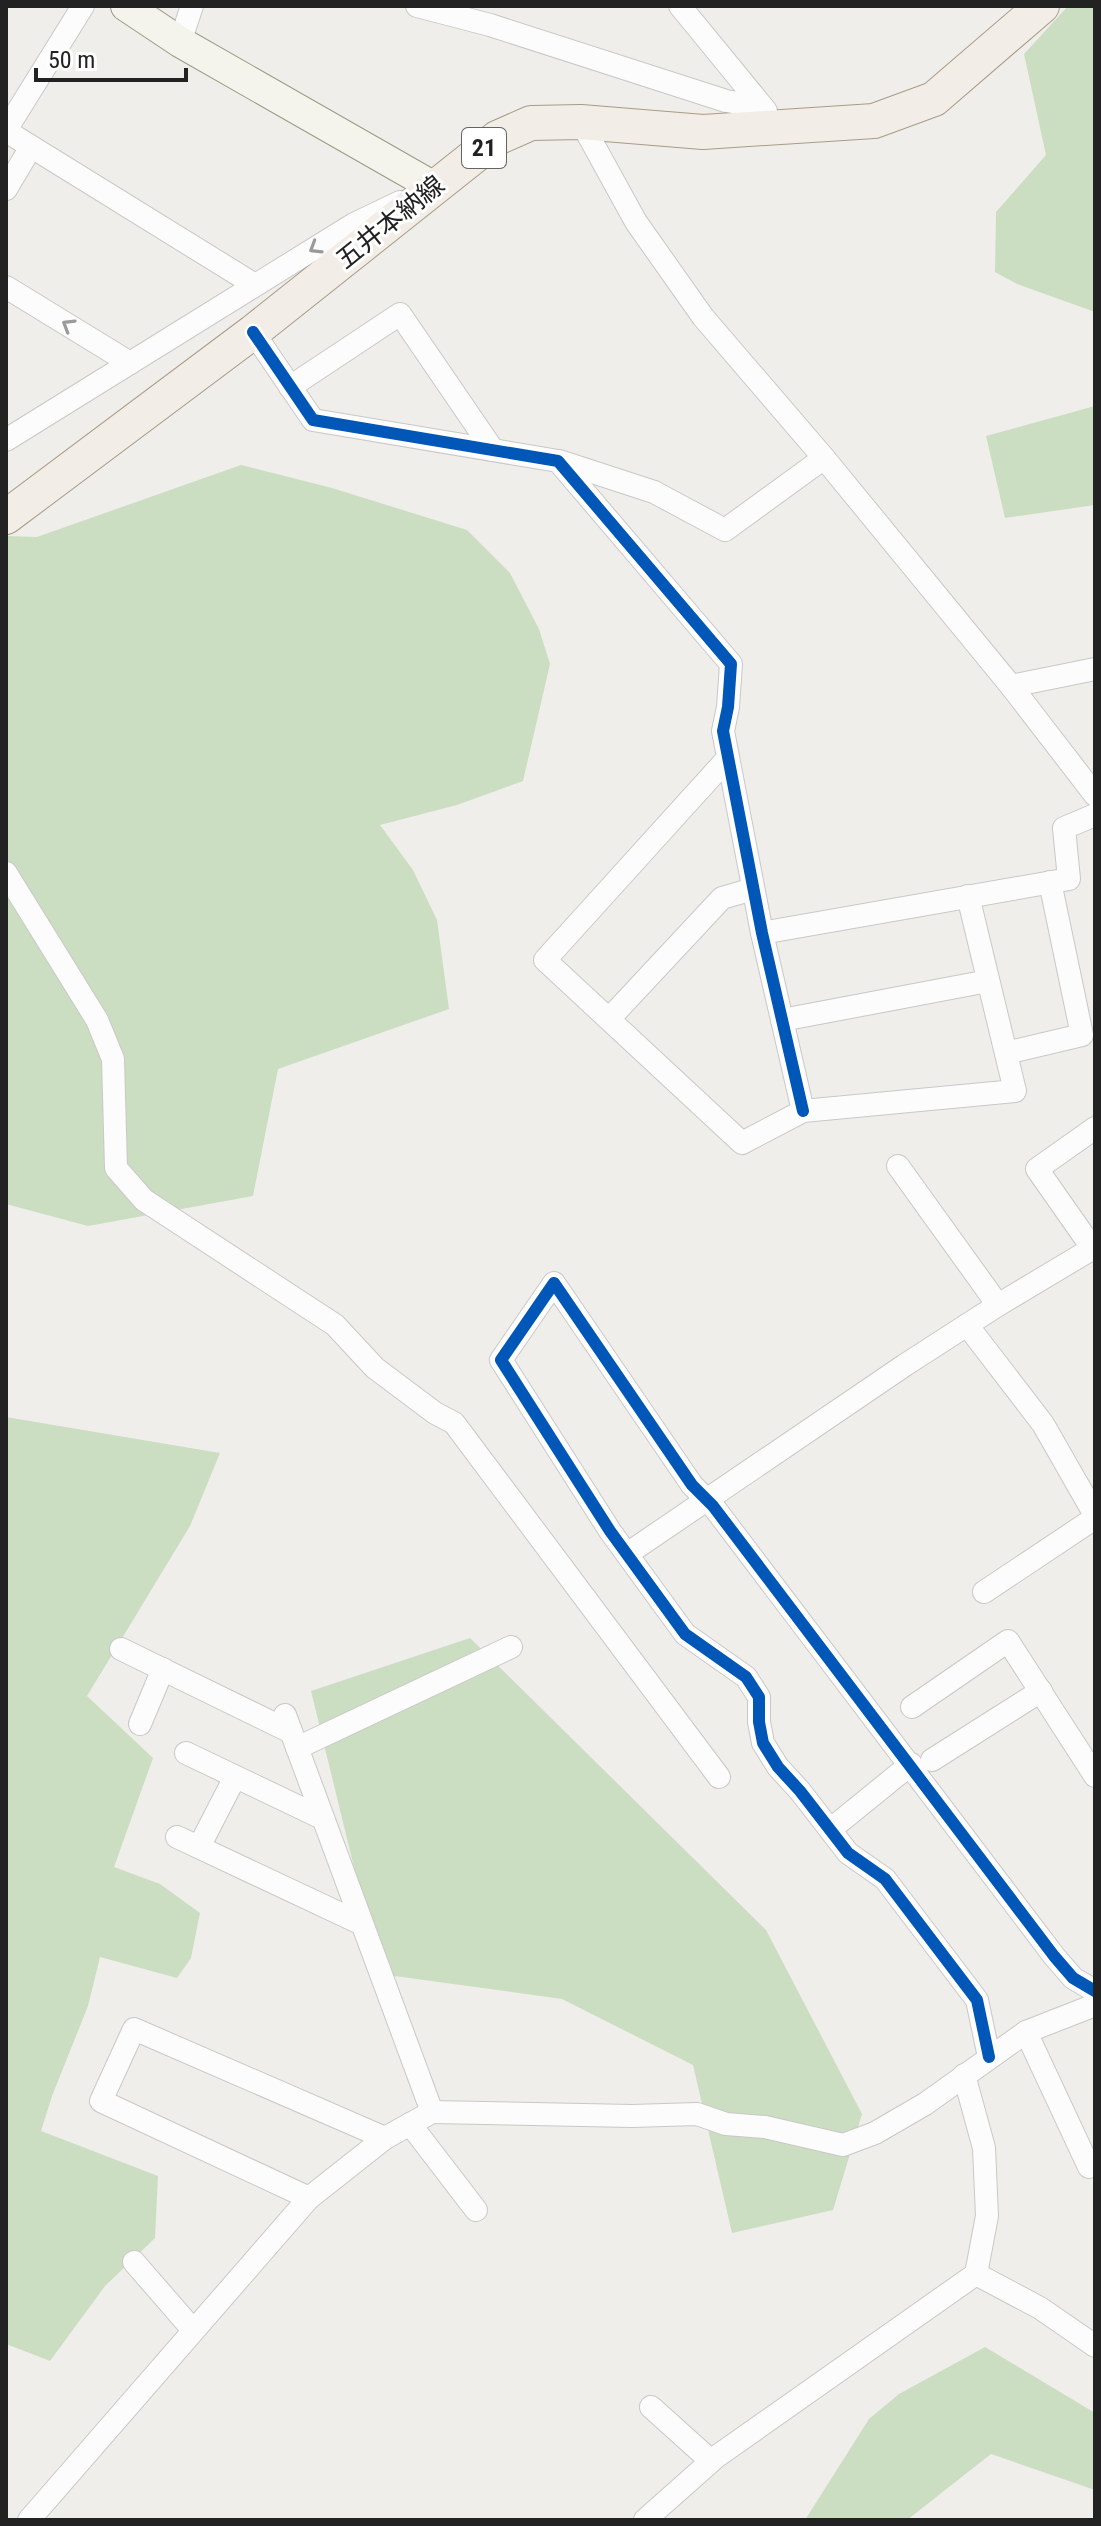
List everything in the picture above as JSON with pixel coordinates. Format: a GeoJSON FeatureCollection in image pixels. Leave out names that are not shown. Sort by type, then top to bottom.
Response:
{"type":"FeatureCollection","features":[{"type":"Feature","properties":{"kind":"main road","name":"五井本納線"},"geometry":{"type":"LineString","coordinates":[[6,517],[253,332],[497,138],[531,123],[581,122],[703,132],[771,117],[874,121],[934,99],[1042,6]]}},
{"type":"Feature","properties":{"kind":"street"},"geometry":{"type":"LineString","coordinates":[[83,6],[6,131],[255,285]]}},
{"type":"Feature","properties":{"kind":"street"},"geometry":{"type":"LineString","coordinates":[[126,6],[180,42],[434,187]]}},
{"type":"Feature","properties":{"kind":"street"},"geometry":{"type":"LineString","coordinates":[[180,42],[192,6]]}},
{"type":"Feature","properties":{"kind":"street"},"geometry":{"type":"LineString","coordinates":[[419,6],[490,25],[771,117]]}},
{"type":"Feature","properties":{"kind":"street"},"geometry":{"type":"LineString","coordinates":[[680,6],[771,117]]}},
{"type":"Feature","properties":{"kind":"street"},"geometry":{"type":"LineString","coordinates":[[581,122],[636,222],[703,317],[824,458],[1011,686],[1095,795]]}},
{"type":"Feature","properties":{"kind":"street"},"geometry":{"type":"LineString","coordinates":[[6,189],[31,147]]}},
{"type":"Feature","properties":{"kind":"street"},"geometry":{"type":"LineString","coordinates":[[6,440],[354,224],[434,187]]}},
{"type":"Feature","properties":{"kind":"street"},"geometry":{"type":"LineString","coordinates":[[6,287],[130,363]]}},
{"type":"Feature","properties":{"kind":"street"},"geometry":{"type":"LineString","coordinates":[[290,387],[400,314],[493,450]]}},
{"type":"Feature","properties":{"kind":"street"},"geometry":{"type":"LineString","coordinates":[[253,332],[313,420],[558,461],[654,492],[725,530],[824,458]]}},
{"type":"Feature","properties":{"kind":"street"},"geometry":{"type":"LineString","coordinates":[[558,461],[731,664],[723,731],[727,759],[762,933],[803,1111]]}},
{"type":"Feature","properties":{"kind":"street"},"geometry":{"type":"LineString","coordinates":[[1011,686],[1095,669]]}},
{"type":"Feature","properties":{"kind":"street"},"geometry":{"type":"LineString","coordinates":[[727,759],[545,960],[742,1143],[803,1111],[1015,1091],[968,896]]}},
{"type":"Feature","properties":{"kind":"street"},"geometry":{"type":"LineString","coordinates":[[762,933],[1069,879],[1064,828],[1095,815]]}},
{"type":"Feature","properties":{"kind":"street"},"geometry":{"type":"LineString","coordinates":[[6,873],[97,1020],[113,1059],[116,1168],[144,1200],[335,1325],[375,1368],[435,1413],[454,1423],[719,1777]]}},
{"type":"Feature","properties":{"kind":"street"},"geometry":{"type":"LineString","coordinates":[[1006,1053],[1082,1035],[1050,882]]}},
{"type":"Feature","properties":{"kind":"street"},"geometry":{"type":"LineString","coordinates":[[609,1019],[722,898],[753,889]]}},
{"type":"Feature","properties":{"kind":"street"},"geometry":{"type":"LineString","coordinates":[[782,1020],[988,981]]}},
{"type":"Feature","properties":{"kind":"street"},"geometry":{"type":"LineString","coordinates":[[627,1554],[967,1325],[1094,1248],[1037,1169],[1095,1128]]}},
{"type":"Feature","properties":{"kind":"street"},"geometry":{"type":"LineString","coordinates":[[898,1166],[998,1305]]}},
{"type":"Feature","properties":{"kind":"street"},"geometry":{"type":"LineString","coordinates":[[989,2057],[977,2000],[885,1879],[848,1853],[778,1767],[763,1743],[759,1697],[746,1677],[685,1634],[627,1554],[501,1360],[554,1283],[692,1485],[707,1499],[899,1752],[922,1762],[1054,1956],[1073,1978],[1095,1991]]}},
{"type":"Feature","properties":{"kind":"street"},"geometry":{"type":"LineString","coordinates":[[967,1325],[1043,1424],[1095,1516],[984,1592]]}},
{"type":"Feature","properties":{"kind":"street"},"geometry":{"type":"LineString","coordinates":[[912,1707],[1008,1641],[1095,1776]]}},
{"type":"Feature","properties":{"kind":"street"},"geometry":{"type":"LineString","coordinates":[[291,1732],[511,1647]]}},
{"type":"Feature","properties":{"kind":"street"},"geometry":{"type":"LineString","coordinates":[[121,1649],[291,1732],[432,2112]]}},
{"type":"Feature","properties":{"kind":"street"},"geometry":{"type":"LineString","coordinates":[[140,1724],[163,1669]]}},
{"type":"Feature","properties":{"kind":"street"},"geometry":{"type":"LineString","coordinates":[[831,1829],[922,1762],[1041,1691]]}},
{"type":"Feature","properties":{"kind":"street"},"geometry":{"type":"LineString","coordinates":[[186,1753],[322,1818]]}},
{"type":"Feature","properties":{"kind":"street"},"geometry":{"type":"LineString","coordinates":[[199,1847],[235,1777]]}},
{"type":"Feature","properties":{"kind":"street"},"geometry":{"type":"LineString","coordinates":[[177,1837],[360,1923]]}},
{"type":"Feature","properties":{"kind":"street"},"geometry":{"type":"LineString","coordinates":[[29,2520],[309,2198],[385,2138],[432,2112],[632,2116],[697,2114],[726,2124],[765,2127],[843,2145],[875,2133],[925,2104],[1026,2032],[1095,2005]]}},
{"type":"Feature","properties":{"kind":"street"},"geometry":{"type":"LineString","coordinates":[[309,2198],[101,2101],[134,2029],[385,2138]]}},
{"type":"Feature","properties":{"kind":"street"},"geometry":{"type":"LineString","coordinates":[[1026,2032],[1089,2167]]}},
{"type":"Feature","properties":{"kind":"street"},"geometry":{"type":"LineString","coordinates":[[645,2520],[711,2461],[976,2274],[987,2216],[984,2148],[964,2075]]}},
{"type":"Feature","properties":{"kind":"street"},"geometry":{"type":"LineString","coordinates":[[410,2124],[476,2210]]}},
{"type":"Feature","properties":{"kind":"street"},"geometry":{"type":"LineString","coordinates":[[134,2262],[193,2330]]}},
{"type":"Feature","properties":{"kind":"street"},"geometry":{"type":"LineString","coordinates":[[976,2274],[1040,2308],[1095,2346]]}},
{"type":"Feature","properties":{"kind":"street"},"geometry":{"type":"LineString","coordinates":[[651,2407],[711,2461]]}},
{"type":"Feature","properties":{"kind":"green space"},"geometry":{"type":"Polygon","coordinates":[[[1068,6],[1095,6],[1095,312],[1017,284],[995,272],[996,212],[1046,155],[1024,54],[1068,6]]]}},
{"type":"Feature","properties":{"kind":"green space"},"geometry":{"type":"Polygon","coordinates":[[[1095,406],[1095,505],[1005,518],[986,436],[1095,406]]]}},
{"type":"Feature","properties":{"kind":"green space"},"geometry":{"type":"Polygon","coordinates":[[[241,465],[332,488],[467,530],[510,573],[539,629],[550,664],[523,781],[457,805],[380,825],[413,870],[437,920],[449,1009],[278,1069],[253,1196],[88,1226],[6,1204],[6,536],[37,537],[241,465]]]}},
{"type":"Feature","properties":{"kind":"green space"},"geometry":{"type":"Polygon","coordinates":[[[6,1417],[220,1453],[190,1526],[87,1696],[153,1758],[114,1867],[160,1884],[200,1913],[191,1958],[177,1978],[100,1957],[88,2006],[52,2096],[41,2131],[158,2176],[155,2238],[105,2286],[50,2361],[6,2344],[6,1417]]]}},
{"type":"Feature","properties":{"kind":"green space"},"geometry":{"type":"Polygon","coordinates":[[[470,1638],[766,1930],[862,2114],[833,2210],[732,2233],[693,2065],[562,1999],[380,1974],[311,1691],[470,1638]]]}},
{"type":"Feature","properties":{"kind":"green space"},"geometry":{"type":"Polygon","coordinates":[[[985,2347],[1095,2413],[1095,2490],[991,2454],[907,2520],[805,2520],[869,2419],[899,2394],[985,2347]]]}},
{"type":"Feature","properties":{"kind":"cycle path"},"geometry":{"type":"LineString","coordinates":[[253,332],[313,420],[558,461],[731,664],[723,731],[762,933],[803,1111]]}},
{"type":"Feature","properties":{"kind":"cycle path"},"geometry":{"type":"LineString","coordinates":[[989,2057],[977,2000],[885,1879],[848,1853],[778,1767],[763,1743],[759,1697],[746,1677],[685,1634],[610,1531],[501,1360],[554,1283],[692,1485],[713,1506],[1054,1956],[1073,1978],[1095,1991]]}}]}
